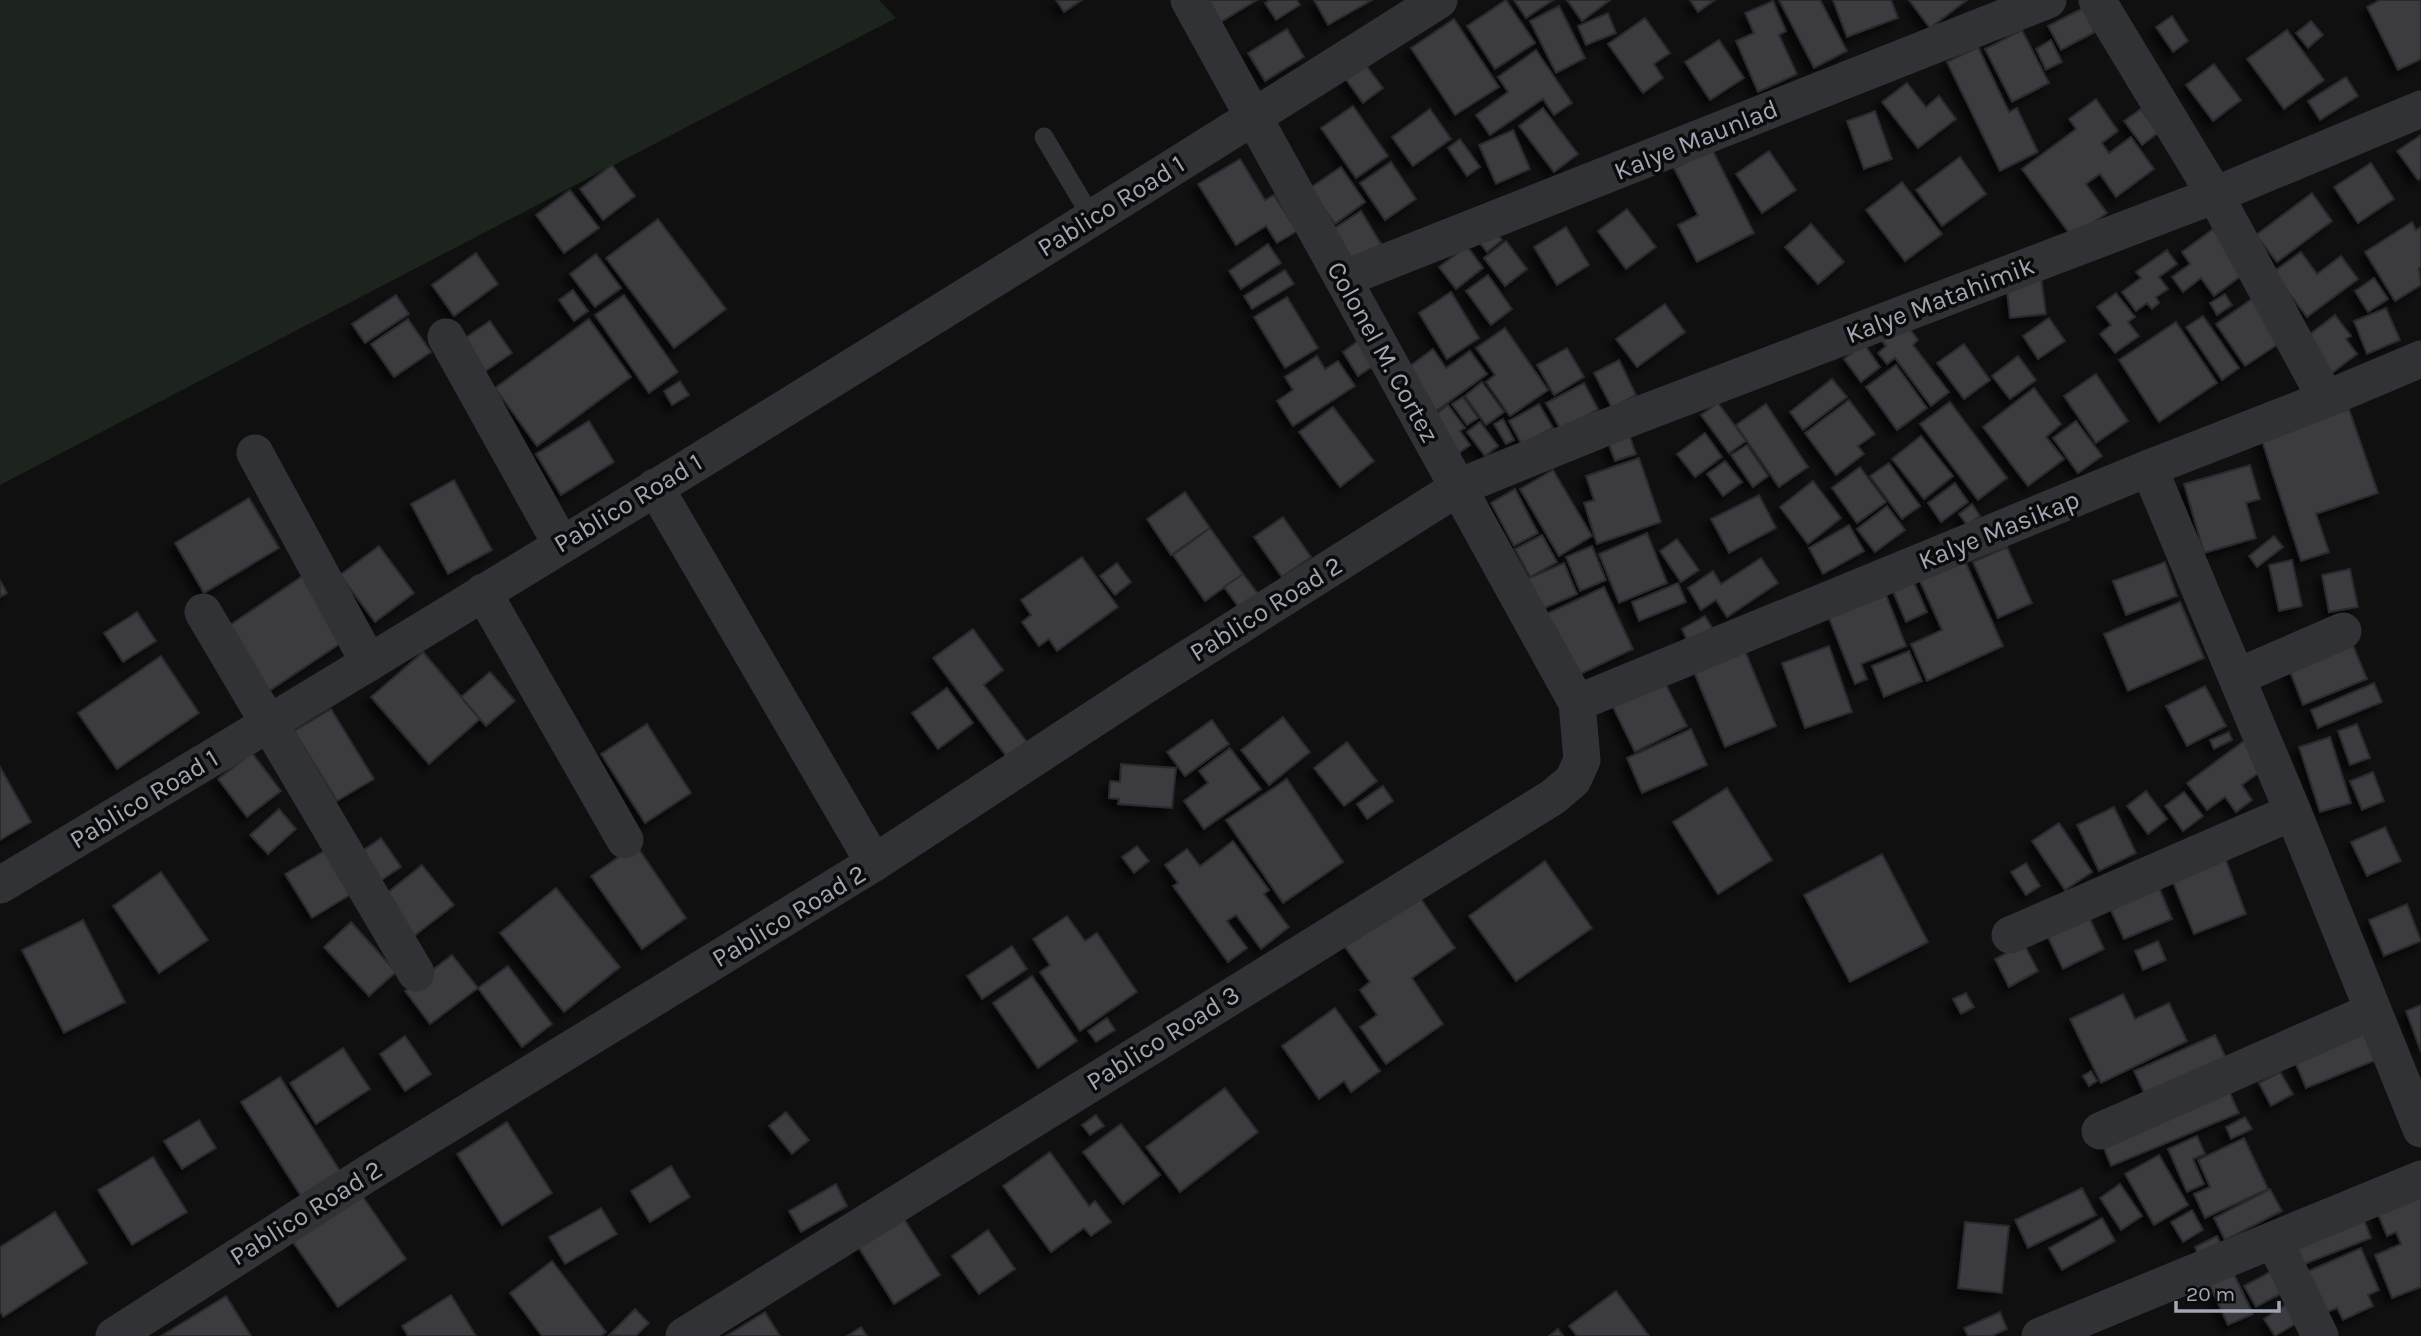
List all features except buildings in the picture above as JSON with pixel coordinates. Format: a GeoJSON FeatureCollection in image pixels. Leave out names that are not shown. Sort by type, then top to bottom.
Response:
{"type":"FeatureCollection","features":[{"type":"Feature","properties":{"kind":"street","name":"Colonel M. Cortez"},"geometry":{"type":"LineString","coordinates":[[1189,0],[1577,703]]}},
{"type":"Feature","properties":{"kind":"street","name":"Pablico Road 1"},"geometry":{"type":"LineString","coordinates":[[0,886],[369,663],[1092,218],[1439,0]]}},
{"type":"Feature","properties":{"kind":"street","name":"Kalye Maunlad"},"geometry":{"type":"LineString","coordinates":[[1343,279],[2048,0]]}},
{"type":"Feature","properties":{"kind":"street"},"geometry":{"type":"LineString","coordinates":[[2097,0],[2215,195],[2326,400]]}},
{"type":"Feature","properties":{"kind":"street","name":"Kalye Matahimik"},"geometry":{"type":"LineString","coordinates":[[1459,487],[1600,430],[2215,195],[2421,109]]}},
{"type":"Feature","properties":{"kind":"street"},"geometry":{"type":"LineString","coordinates":[[446,337],[561,544]]}},
{"type":"Feature","properties":{"kind":"street","name":"Kalye Masikap"},"geometry":{"type":"LineString","coordinates":[[1577,703],[2149,468],[2326,400],[2421,359]]}},
{"type":"Feature","properties":{"kind":"street"},"geometry":{"type":"LineString","coordinates":[[255,453],[369,663]]}},
{"type":"Feature","properties":{"kind":"street"},"geometry":{"type":"LineString","coordinates":[[2149,468],[2293,812],[2421,1129]]}},
{"type":"Feature","properties":{"kind":"street"},"geometry":{"type":"LineString","coordinates":[[655,487],[874,863]]}},
{"type":"Feature","properties":{"kind":"street","name":"Pablico Road 2"},"geometry":{"type":"LineString","coordinates":[[114,1336],[367,1174],[874,863],[1144,686],[1459,487]]}},
{"type":"Feature","properties":{"kind":"street"},"geometry":{"type":"LineString","coordinates":[[483,592],[625,840]]}},
{"type":"Feature","properties":{"kind":"street"},"geometry":{"type":"LineString","coordinates":[[202,612],[416,973]]}},
{"type":"Feature","properties":{"kind":"street"},"geometry":{"type":"LineString","coordinates":[[2236,677],[2343,631]]}},
{"type":"Feature","properties":{"kind":"street","name":"Pablico Road 3"},"geometry":{"type":"LineString","coordinates":[[684,1336],[1553,797],[1573,780],[1582,760],[1577,703]]}},
{"type":"Feature","properties":{"kind":"street"},"geometry":{"type":"LineString","coordinates":[[2010,935],[2293,812]]}},
{"type":"Feature","properties":{"kind":"street"},"geometry":{"type":"LineString","coordinates":[[2099,1131],[2373,1011]]}},
{"type":"Feature","properties":{"kind":"street"},"geometry":{"type":"LineString","coordinates":[[2040,1336],[2421,1179]]}},
{"type":"Feature","properties":{"kind":"street"},"geometry":{"type":"LineString","coordinates":[[2274,1240],[2320,1336]]}},
{"type":"Feature","properties":{"kind":"lane"},"geometry":{"type":"LineString","coordinates":[[1044,137],[1092,218]]}},
{"type":"Feature","properties":{"kind":"shaded area"},"geometry":{"type":"Polygon","coordinates":[[[0,0],[879,0],[896,18],[0,485],[0,0]]]}}]}
